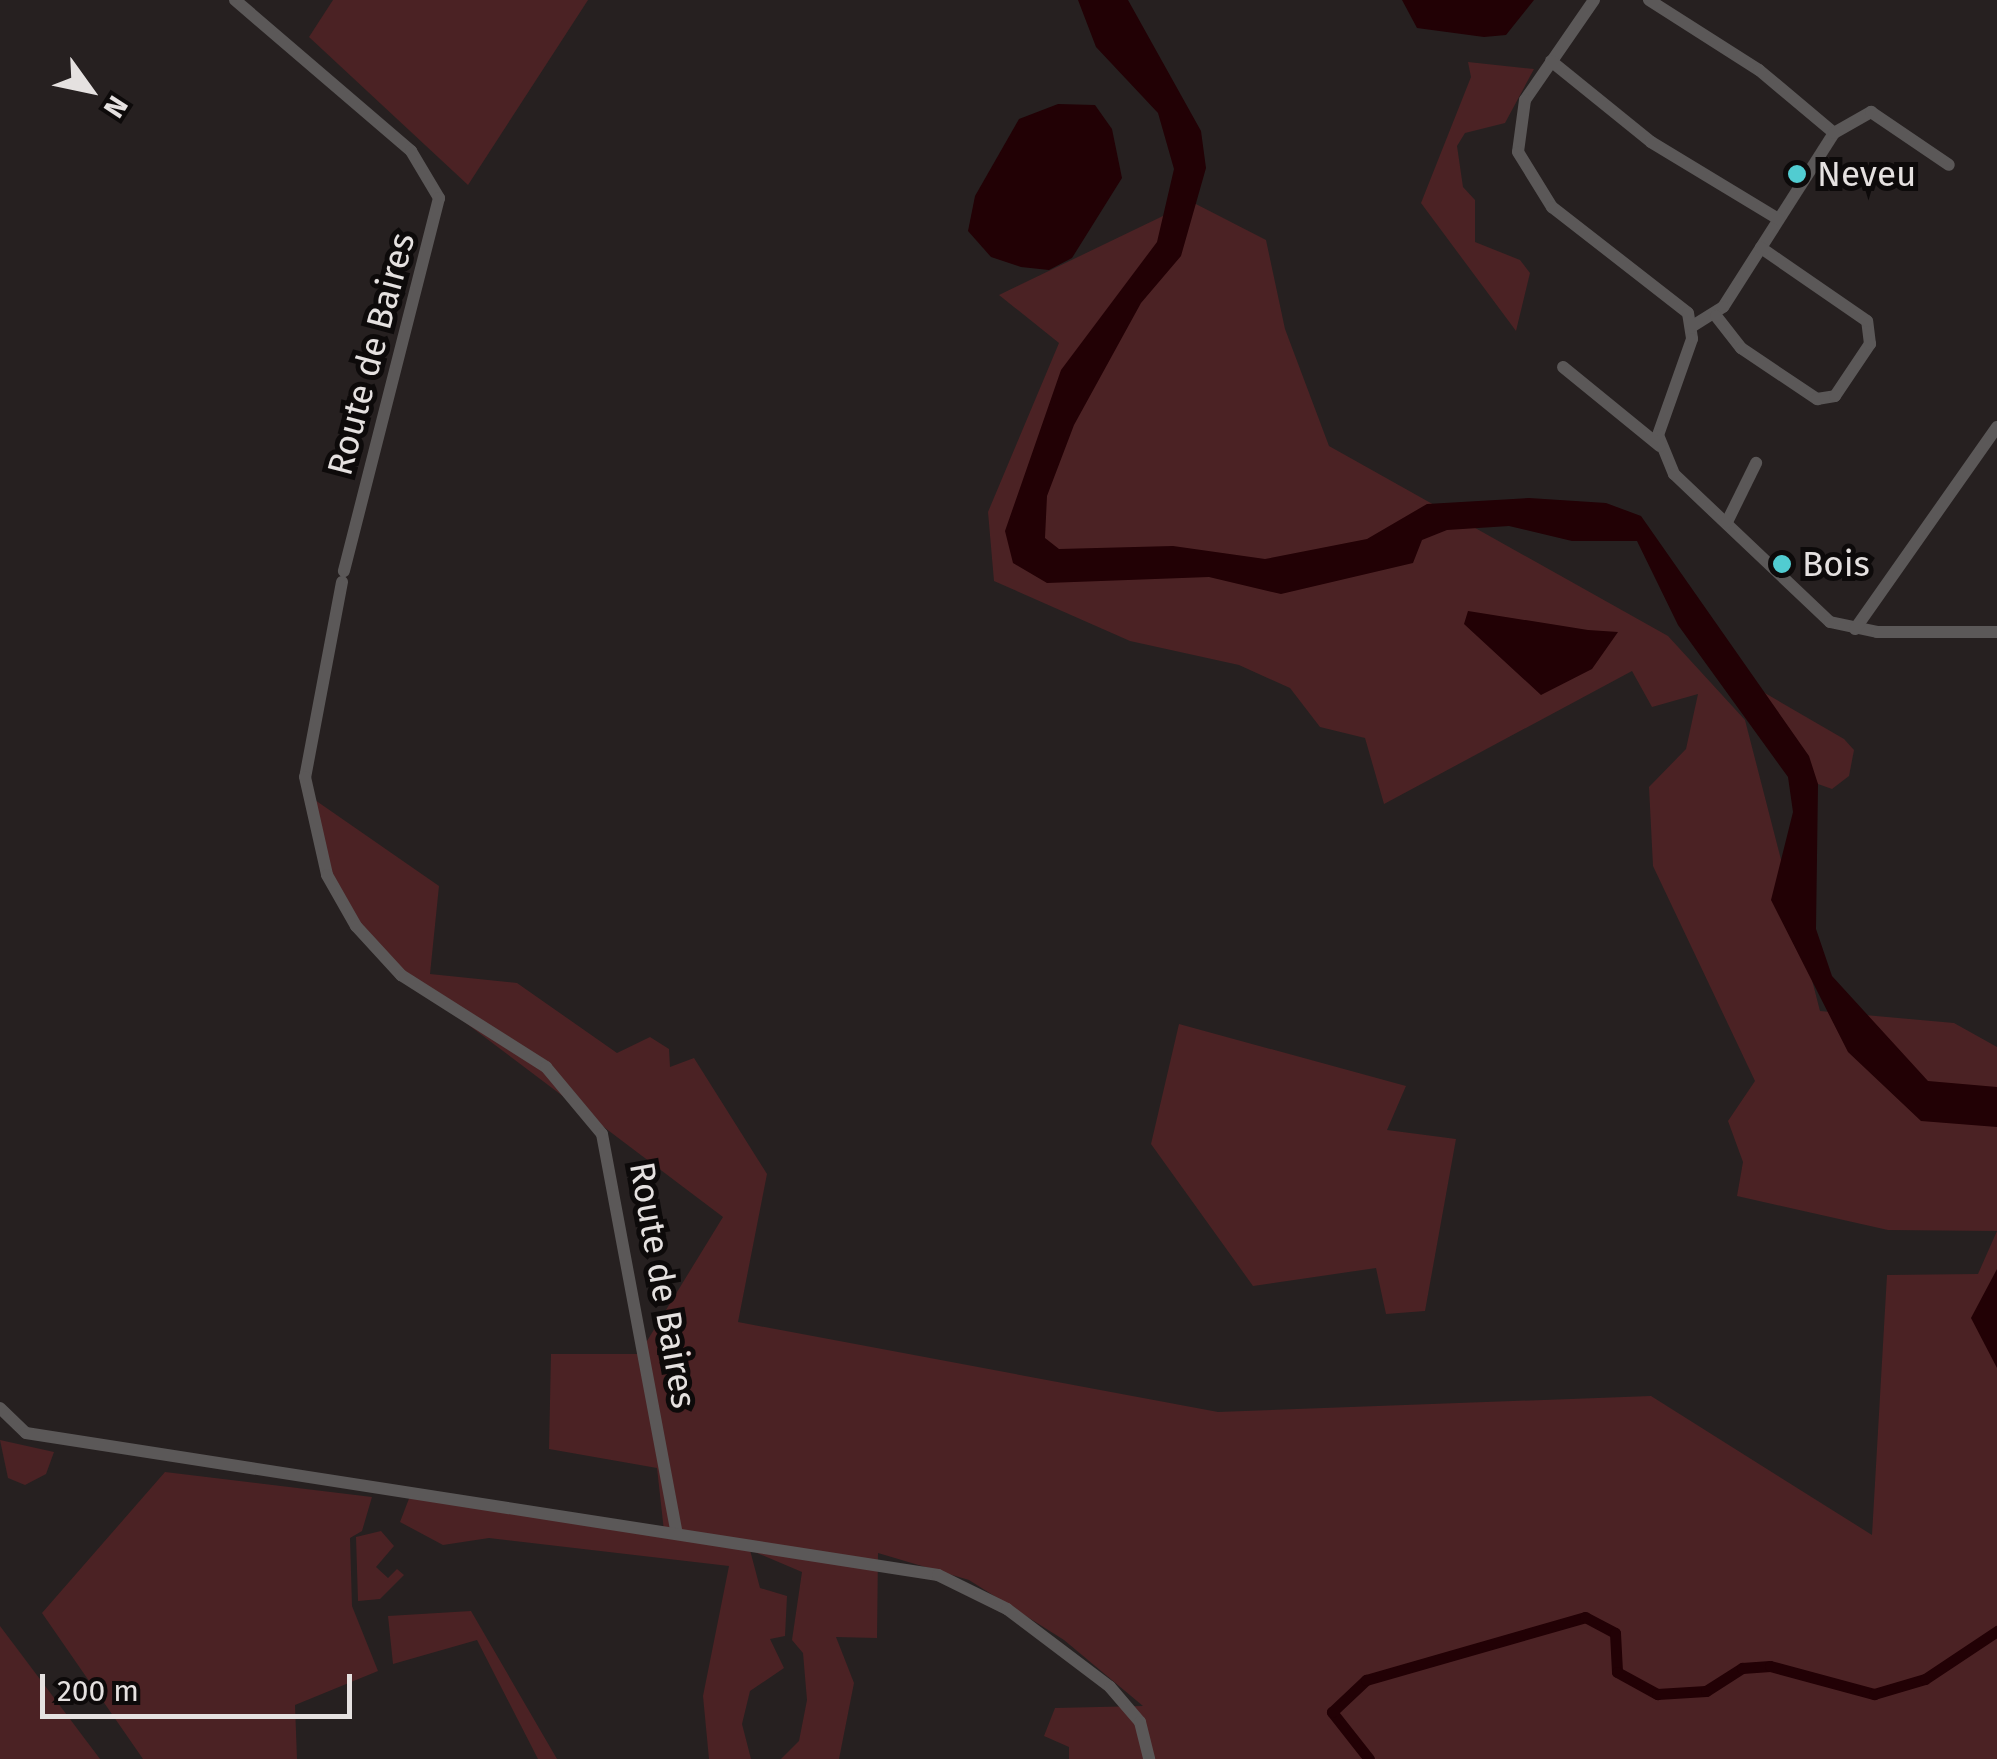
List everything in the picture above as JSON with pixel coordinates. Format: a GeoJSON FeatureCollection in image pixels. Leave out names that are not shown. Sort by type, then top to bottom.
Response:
{"type":"FeatureCollection","features":[{"type":"Feature","properties":{"kind":"street","name":"Route de Baires"},"geometry":{"type":"LineString","coordinates":[[234,0],[411,151],[439,198],[343,576],[306,776],[327,875],[401,975],[546,1067],[602,1134],[676,1530]]}},
{"type":"Feature","properties":{"kind":"street"},"geometry":{"type":"LineString","coordinates":[[1594,0],[1520,112],[1526,176],[1552,206],[1677,297],[1692,326],[1661,413],[1660,446]]}},
{"type":"Feature","properties":{"kind":"street"},"geometry":{"type":"LineString","coordinates":[[1649,0],[1759,70],[1834,133]]}},
{"type":"Feature","properties":{"kind":"street"},"geometry":{"type":"LineString","coordinates":[[1551,61],[1651,142],[1778,219]]}},
{"type":"Feature","properties":{"kind":"street"},"geometry":{"type":"LineString","coordinates":[[1692,326],[1716,316],[1834,133],[1871,112],[1949,165]]}},
{"type":"Feature","properties":{"kind":"street"},"geometry":{"type":"LineString","coordinates":[[1716,316],[1742,348],[1817,399],[1835,396],[1870,344],[1867,321],[1761,248]]}},
{"type":"Feature","properties":{"kind":"street"},"geometry":{"type":"LineString","coordinates":[[1563,367],[1660,446],[1674,474],[1830,622],[1855,629],[1997,632]]}},
{"type":"Feature","properties":{"kind":"street"},"geometry":{"type":"LineString","coordinates":[[1855,629],[1997,427]]}},
{"type":"Feature","properties":{"kind":"street"},"geometry":{"type":"LineString","coordinates":[[1728,522],[1756,464]]}},
{"type":"Feature","properties":{"kind":"street"},"geometry":{"type":"LineString","coordinates":[[0,1408],[26,1433],[916,1568],[984,1595],[1132,1709],[1149,1759]]}},
{"type":"Feature","properties":{"kind":"shaded area"},"geometry":{"type":"Polygon","coordinates":[[[333,0],[588,0],[468,185],[309,37],[333,0]]]}},
{"type":"Feature","properties":{"kind":"shaded area"},"geometry":{"type":"Polygon","coordinates":[[[1078,0],[1128,0],[1201,131],[1206,168],[1181,256],[1141,303],[1074,425],[1047,496],[1045,538],[1059,549],[1173,546],[1265,559],[1367,539],[1427,504],[1529,498],[1606,503],[1641,516],[1809,756],[1818,784],[1816,929],[1832,976],[1928,1081],[1997,1087],[1997,1127],[1921,1121],[1848,1052],[1771,900],[1793,812],[1788,777],[1678,625],[1637,541],[1572,541],[1509,526],[1447,530],[1422,540],[1413,563],[1281,594],[1209,577],[1047,583],[1013,563],[1005,531],[1061,370],[1157,242],[1174,169],[1158,113],[1096,47],[1078,0]]]}},
{"type":"Feature","properties":{"kind":"shaded area"},"geometry":{"type":"Polygon","coordinates":[[[1402,0],[1534,0],[1506,35],[1484,37],[1417,28],[1402,0]]]}},
{"type":"Feature","properties":{"kind":"shaded area"},"geometry":{"type":"Polygon","coordinates":[[[1468,62],[1534,69],[1505,123],[1465,133],[1457,146],[1463,187],[1475,200],[1475,242],[1520,260],[1530,273],[1516,331],[1421,203],[1471,77],[1468,62]]]}},
{"type":"Feature","properties":{"kind":"shaded area"},"geometry":{"type":"Polygon","coordinates":[[[1058,104],[1095,105],[1112,129],[1122,178],[1072,258],[1049,270],[1021,267],[991,257],[968,231],[975,196],[1019,119],[1058,104]]]}},
{"type":"Feature","properties":{"kind":"shaded area"},"geometry":{"type":"Polygon","coordinates":[[[1192,202],[1266,240],[1285,329],[1329,446],[1668,636],[1745,720],[1820,1011],[1954,1023],[1997,1047],[1997,1231],[1888,1230],[1737,1196],[1743,1162],[1728,1121],[1755,1081],[1653,866],[1649,787],[1686,749],[1698,694],[1652,707],[1632,671],[1384,804],[1365,738],[1320,727],[1290,688],[1239,665],[1130,641],[994,581],[988,512],[1059,343],[999,295],[1192,202]]]}},
{"type":"Feature","properties":{"kind":"shaded area"},"geometry":{"type":"Polygon","coordinates":[[[1468,611],[1618,632],[1592,669],[1541,695],[1464,624],[1468,611]]]}},
{"type":"Feature","properties":{"kind":"shaded area"},"geometry":{"type":"Polygon","coordinates":[[[1763,692],[1844,739],[1854,750],[1849,776],[1832,789],[1818,784],[1763,692]]]}},
{"type":"Feature","properties":{"kind":"shaded area"},"geometry":{"type":"Polygon","coordinates":[[[315,800],[439,886],[430,974],[517,983],[617,1053],[650,1037],[669,1049],[670,1067],[694,1058],[767,1174],[738,1322],[1218,1412],[1651,1396],[1872,1535],[1887,1275],[1978,1274],[1997,1231],[1997,1759],[1069,1759],[1069,1747],[1044,1736],[1055,1708],[1143,1706],[1064,1640],[969,1580],[878,1553],[877,1638],[836,1637],[854,1683],[839,1759],[781,1759],[799,1741],[807,1700],[803,1653],[792,1640],[802,1572],[750,1550],[760,1588],[787,1596],[785,1636],[770,1639],[784,1668],[750,1691],[742,1724],[751,1759],[709,1759],[703,1696],[729,1566],[489,1538],[443,1545],[400,1522],[410,1496],[664,1531],[657,1468],[549,1449],[551,1354],[639,1354],[723,1217],[397,971],[333,889],[315,800]]]}},
{"type":"Feature","properties":{"kind":"shaded area"},"geometry":{"type":"Polygon","coordinates":[[[1179,1024],[1406,1086],[1387,1130],[1456,1139],[1425,1311],[1386,1314],[1376,1268],[1253,1286],[1151,1144],[1179,1024]]]}},
{"type":"Feature","properties":{"kind":"shaded area"},"geometry":{"type":"Polygon","coordinates":[[[1997,1269],[1997,1368],[1971,1318],[1997,1269]]]}},
{"type":"Feature","properties":{"kind":"shaded area"},"geometry":{"type":"Polygon","coordinates":[[[0,1440],[54,1452],[46,1474],[25,1485],[8,1478],[0,1440]]]}},
{"type":"Feature","properties":{"kind":"shaded area"},"geometry":{"type":"Polygon","coordinates":[[[165,1472],[372,1497],[362,1531],[350,1538],[352,1606],[378,1671],[295,1705],[297,1759],[143,1759],[42,1613],[165,1472]]]}},
{"type":"Feature","properties":{"kind":"shaded area"},"geometry":{"type":"Polygon","coordinates":[[[381,1531],[394,1546],[376,1567],[388,1578],[397,1569],[404,1575],[380,1599],[358,1601],[356,1537],[381,1531]]]}},
{"type":"Feature","properties":{"kind":"shaded area"},"geometry":{"type":"Polygon","coordinates":[[[471,1611],[557,1759],[538,1759],[477,1640],[393,1664],[388,1616],[471,1611]]]}},
{"type":"Feature","properties":{"kind":"shaded area"},"geometry":{"type":"Polygon","coordinates":[[[0,1626],[100,1759],[0,1759],[0,1626]]]}},
{"type":"Feature","properties":{"kind":"waterway"},"geometry":{"type":"LineString","coordinates":[[1369,1759],[1332,1712],[1366,1680],[1585,1617],[1615,1633],[1617,1672],[1657,1694],[1706,1691],[1742,1668],[1770,1666],[1874,1694],[1925,1679],[1997,1631]]}},
{"type":"Feature","properties":{"kind":"place","name":"Neveu"},"geometry":{"type":"Point","coordinates":[1797,174]}},
{"type":"Feature","properties":{"kind":"place","name":"Bois"},"geometry":{"type":"Point","coordinates":[1782,564]}}]}
